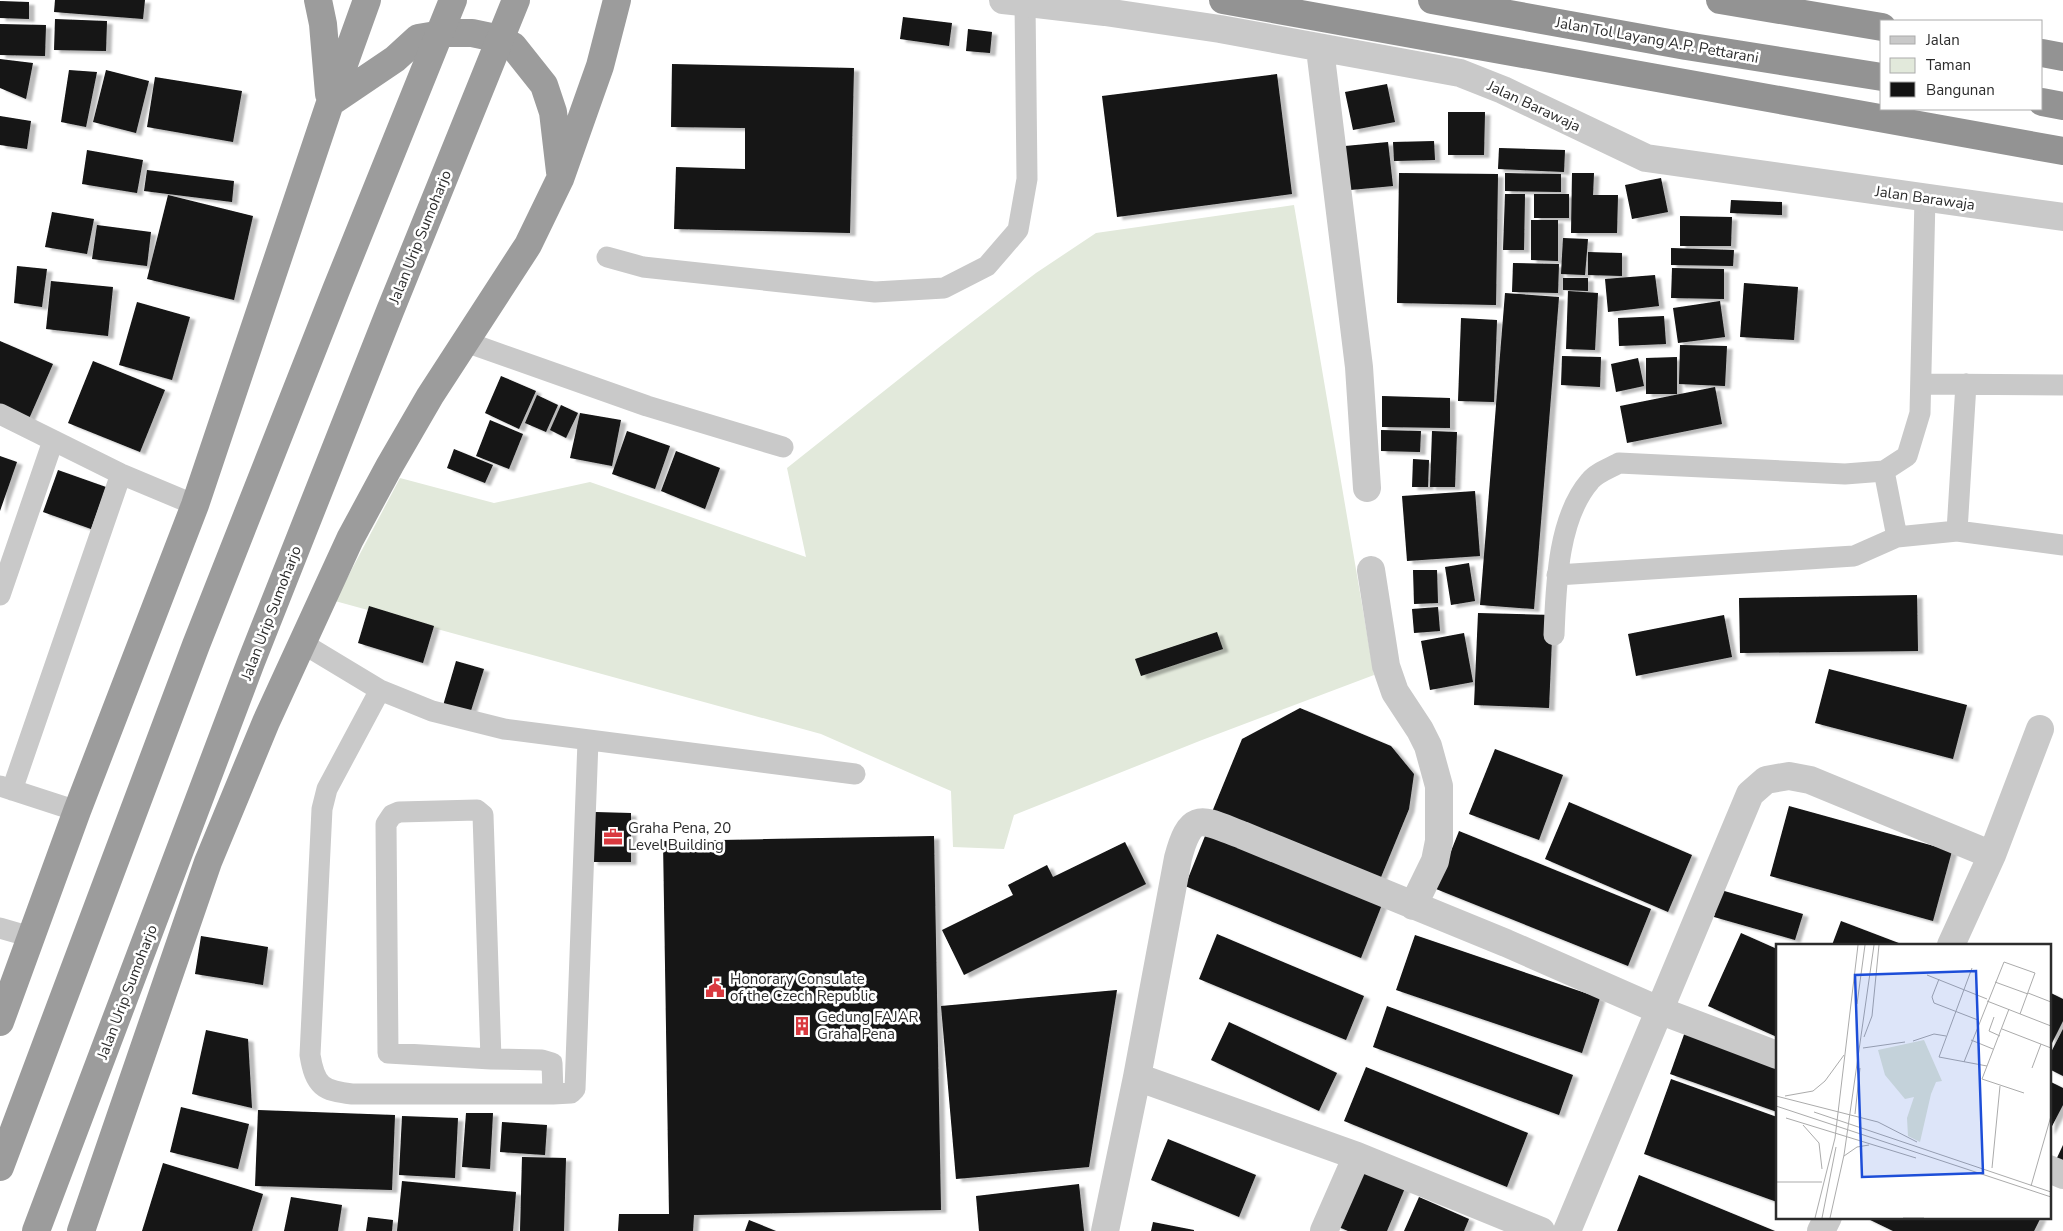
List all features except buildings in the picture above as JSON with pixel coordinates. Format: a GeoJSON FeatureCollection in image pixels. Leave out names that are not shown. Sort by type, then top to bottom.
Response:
{"type":"FeatureCollection","features":[{"type":"Feature","properties":{"kind":"highway"},"geometry":{"type":"LineString","coordinates":[[318,0],[323,24],[330,103]]}},
{"type":"Feature","properties":{"kind":"highway"},"geometry":{"type":"LineString","coordinates":[[0,1022],[6,987],[31,937],[77,811],[196,505],[330,103],[367,0]]}},
{"type":"Feature","properties":{"kind":"highway"},"geometry":{"type":"LineString","coordinates":[[0,1167],[196,645],[332,299],[454,0]]}},
{"type":"Feature","properties":{"kind":"highway","name":"Jalan Urip Sumoharjo"},"geometry":{"type":"LineString","coordinates":[[36,1231],[252,662],[390,311],[516,0]]}},
{"type":"Feature","properties":{"kind":"highway"},"geometry":{"type":"LineString","coordinates":[[81,1231],[208,862],[266,722],[350,539],[377,489],[430,396],[528,244],[560,179],[600,66],[616,0]]}},
{"type":"Feature","properties":{"kind":"highway"},"geometry":{"type":"LineString","coordinates":[[1223,0],[2063,152]]}},
{"type":"Feature","properties":{"kind":"highway","name":"Jalan Tol Layang A.P. Pettarani"},"geometry":{"type":"LineString","coordinates":[[1432,0],[1686,46],[1880,77]]}},
{"type":"Feature","properties":{"kind":"highway"},"geometry":{"type":"LineString","coordinates":[[1720,0],[1880,27]]}},
{"type":"Feature","properties":{"kind":"highway"},"geometry":{"type":"LineString","coordinates":[[330,103],[395,59],[418,38],[448,32],[472,33],[491,37],[513,46],[544,85],[553,112],[560,179]]}},
{"type":"Feature","properties":{"kind":"highway"},"geometry":{"type":"LineString","coordinates":[[2043,53],[2063,57]]}},
{"type":"Feature","properties":{"kind":"highway"},"geometry":{"type":"LineString","coordinates":[[2043,102],[2063,106]]}},
{"type":"Feature","properties":{"kind":"street","name":"Jalan Barawaja"},"geometry":{"type":"LineString","coordinates":[[1014,2],[1105,12],[1220,29],[1320,49],[1430,66],[1460,73],[1503,90],[1646,158],[2063,217]]}},
{"type":"Feature","properties":{"kind":"street"},"geometry":{"type":"LineString","coordinates":[[1320,49],[1359,367],[1367,488]]}},
{"type":"Feature","properties":{"kind":"street"},"geometry":{"type":"LineString","coordinates":[[1371,570],[1386,666],[1395,692],[1420,730],[1428,746],[1439,786],[1439,841],[1435,861],[1413,906]]}},
{"type":"Feature","properties":{"kind":"street"},"geometry":{"type":"LineString","coordinates":[[1951,944],[1992,855],[2040,729]]}},
{"type":"Feature","properties":{"kind":"street"},"geometry":{"type":"LineString","coordinates":[[1567,1231],[1661,1011],[1750,794],[1766,780],[1789,776],[1810,780],[1992,855]]}},
{"type":"Feature","properties":{"kind":"street"},"geometry":{"type":"LineString","coordinates":[[1106,1231],[1178,858],[1188,829],[1193,824],[1204,822],[1214,824],[1506,943],[1661,1011],[1776,1055]]}},
{"type":"Feature","properties":{"kind":"street"},"geometry":{"type":"LineString","coordinates":[[1137,1077],[1357,1156],[1541,1231]]}},
{"type":"Feature","properties":{"kind":"street"},"geometry":{"type":"LineString","coordinates":[[1324,1231],[1357,1156]]}},
{"type":"Feature","properties":{"kind":"street"},"geometry":{"type":"LineString","coordinates":[[2050,1169],[2063,1175]]}},
{"type":"Feature","properties":{"kind":"street"},"geometry":{"type":"LineString","coordinates":[[1822,1231],[1828,1218]]}},
{"type":"Feature","properties":{"kind":"lane"},"geometry":{"type":"LineString","coordinates":[[607,257],[643,267],[875,292],[944,288],[987,266],[1018,230],[1028,178],[1014,2]]}},
{"type":"Feature","properties":{"kind":"lane"},"geometry":{"type":"LineString","coordinates":[[1554,635],[1557,575],[1571,512],[1590,480],[1619,463],[1845,474],[1884,471],[1907,456],[1920,413],[1925,198]]}},
{"type":"Feature","properties":{"kind":"lane"},"geometry":{"type":"LineString","coordinates":[[466,342],[648,406],[783,447]]}},
{"type":"Feature","properties":{"kind":"lane"},"geometry":{"type":"LineString","coordinates":[[1921,384],[2063,385]]}},
{"type":"Feature","properties":{"kind":"lane"},"geometry":{"type":"LineString","coordinates":[[1957,530],[1966,384]]}},
{"type":"Feature","properties":{"kind":"lane"},"geometry":{"type":"LineString","coordinates":[[0,414],[121,474],[196,505]]}},
{"type":"Feature","properties":{"kind":"lane"},"geometry":{"type":"LineString","coordinates":[[0,595],[53,441]]}},
{"type":"Feature","properties":{"kind":"lane"},"geometry":{"type":"LineString","coordinates":[[1884,471],[1897,537]]}},
{"type":"Feature","properties":{"kind":"lane"},"geometry":{"type":"LineString","coordinates":[[77,811],[6,788],[121,474]]}},
{"type":"Feature","properties":{"kind":"lane"},"geometry":{"type":"LineString","coordinates":[[1557,575],[1854,556],[1897,537],[1957,530],[2063,545]]}},
{"type":"Feature","properties":{"kind":"lane"},"geometry":{"type":"LineString","coordinates":[[302,643],[380,690],[432,711],[504,729],[855,774]]}},
{"type":"Feature","properties":{"kind":"lane"},"geometry":{"type":"LineString","coordinates":[[380,690],[327,789],[322,808],[310,1055],[315,1077],[321,1086],[330,1091],[352,1094],[571,1093],[575,1085],[588,741]]}},
{"type":"Feature","properties":{"kind":"lane"},"geometry":{"type":"LineString","coordinates":[[491,1059],[484,815],[477,810],[399,812],[392,815],[386,824],[388,1052],[491,1059],[542,1060],[552,1063],[553,1094]]}},
{"type":"Feature","properties":{"kind":"lane"},"geometry":{"type":"LineString","coordinates":[[0,928],[31,937]]}},
{"type":"Feature","properties":{"kind":"green space"},"geometry":{"type":"Polygon","coordinates":[[[1294,205],[1374,675],[1202,740],[1014,815],[1004,849],[953,847],[951,791],[821,734],[335,601],[400,478],[494,503],[590,482],[806,557],[787,468],[1036,273],[1096,233],[1294,205]]]}},
{"type":"Feature","properties":{"kind":"place","name":"Graha Pena, 20 Level Building"},"geometry":{"type":"Point","coordinates":[613,837]}},
{"type":"Feature","properties":{"kind":"place","name":"Honorary Consulate of the Czech Republic"},"geometry":{"type":"Point","coordinates":[715,988]}},
{"type":"Feature","properties":{"kind":"place","name":"Gedung FAJAR Graha Pena"},"geometry":{"type":"Point","coordinates":[802,1026]}}]}
